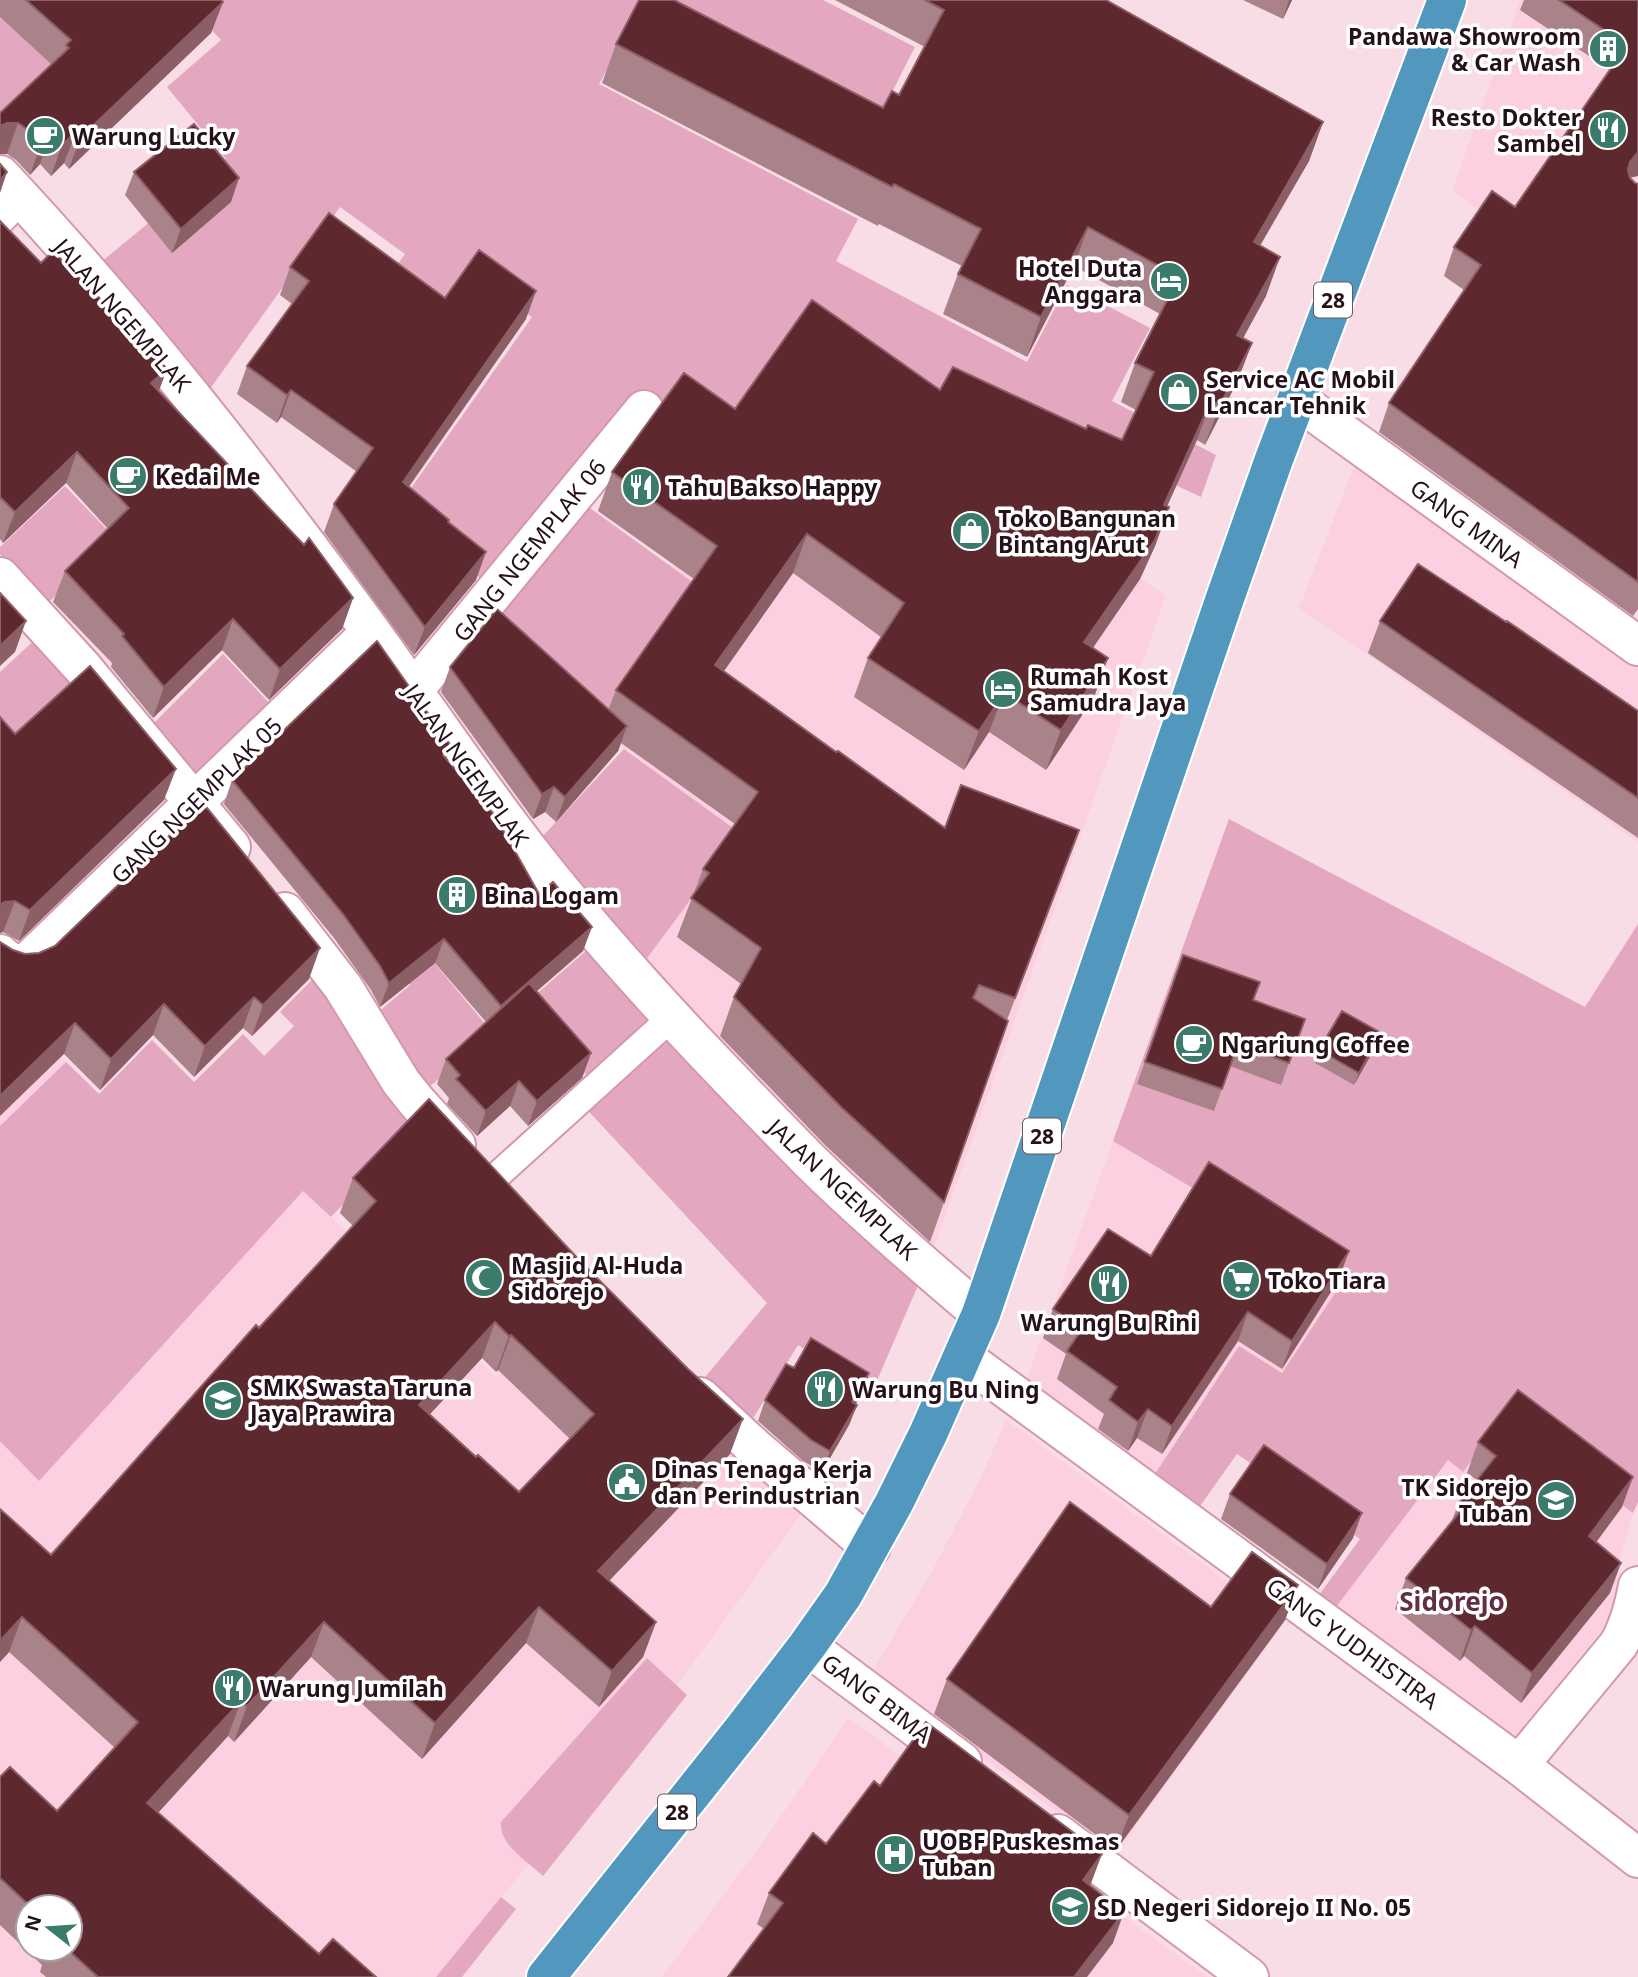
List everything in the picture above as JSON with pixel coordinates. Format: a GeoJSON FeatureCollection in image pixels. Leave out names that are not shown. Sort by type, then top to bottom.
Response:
{"type":"FeatureCollection","features":[{"type":"Feature","properties":{"kind":"highway","name":"28"},"geometry":{"type":"LineString","coordinates":[[546,1977],[807,1646],[843,1595],[871,1547],[923,1446],[981,1314],[1224,601],[1296,399],[1447,0]]}},
{"type":"Feature","properties":{"kind":"street","name":"JALAN NGEMPLAK"},"geometry":{"type":"LineString","coordinates":[[7,199],[105,292],[189,391],[371,632],[529,850],[620,960],[814,1165],[918,1261],[981,1314]]}},
{"type":"Feature","properties":{"kind":"street","name":"GANG MINA"},"geometry":{"type":"LineString","coordinates":[[1296,399],[1638,646]]}},
{"type":"Feature","properties":{"kind":"street","name":"GANG NGEMPLAK 06"},"geometry":{"type":"LineString","coordinates":[[413,691],[645,410]]}},
{"type":"Feature","properties":{"kind":"street"},"geometry":{"type":"LineString","coordinates":[[0,578],[83,668],[343,987],[386,1060],[416,1102],[518,1211]]}},
{"type":"Feature","properties":{"kind":"street","name":"GANG NGEMPLAK 05"},"geometry":{"type":"LineString","coordinates":[[9,959],[32,958],[371,632]]}},
{"type":"Feature","properties":{"kind":"street","name":"GANG YUDHISTIRA"},"geometry":{"type":"LineString","coordinates":[[963,1357],[1519,1765],[1638,1858]]}},
{"type":"Feature","properties":{"kind":"street"},"geometry":{"type":"LineString","coordinates":[[671,1370],[755,1448],[871,1547]]}},
{"type":"Feature","properties":{"kind":"street"},"geometry":{"type":"LineString","coordinates":[[1519,1765],[1618,1645],[1631,1616],[1638,1586]]}},
{"type":"Feature","properties":{"kind":"street","name":"GANG BIMA"},"geometry":{"type":"LineString","coordinates":[[807,1646],[984,1778]]}},
{"type":"Feature","properties":{"kind":"street"},"geometry":{"type":"LineString","coordinates":[[1028,1811],[1249,1977]]}},
{"type":"Feature","properties":{"kind":"lane"},"geometry":{"type":"LineString","coordinates":[[490,1182],[672,1017]]}},
{"type":"Feature","properties":{"kind":"shaded area"},"geometry":{"type":"Polygon","coordinates":[[[0,0],[132,0],[0,124],[0,0]]]}},
{"type":"Feature","properties":{"kind":"shaded area"},"geometry":{"type":"Polygon","coordinates":[[[183,0],[823,0],[915,47],[867,141],[633,22],[599,84],[858,219],[836,261],[1027,362],[1067,285],[1150,328],[1112,401],[1216,455],[1201,497],[1111,455],[726,434],[641,393],[486,583],[397,508],[532,317],[466,274],[433,322],[382,285],[405,254],[340,207],[210,389],[100,263],[226,159],[167,87],[221,40],[183,0]]]}},
{"type":"Feature","properties":{"kind":"shaded area"},"geometry":{"type":"Polygon","coordinates":[[[1520,0],[1638,0],[1638,175],[1620,203],[1638,324],[1452,191],[1520,0]]]}},
{"type":"Feature","properties":{"kind":"shaded area"},"geometry":{"type":"Polygon","coordinates":[[[796,333],[1166,596],[933,1250],[838,1168],[642,965],[739,833],[597,728],[698,586],[668,564],[749,451],[796,333]]]}},
{"type":"Feature","properties":{"kind":"shaded area"},"geometry":{"type":"Polygon","coordinates":[[[1356,461],[1638,660],[1638,842],[1299,608],[1356,461]]]}},
{"type":"Feature","properties":{"kind":"shaded area"},"geometry":{"type":"Polygon","coordinates":[[[65,486],[115,538],[47,604],[0,554],[0,547],[65,486]]]}},
{"type":"Feature","properties":{"kind":"shaded area"},"geometry":{"type":"Polygon","coordinates":[[[583,503],[698,586],[597,728],[482,625],[583,503]]]}},
{"type":"Feature","properties":{"kind":"shaded area"},"geometry":{"type":"Polygon","coordinates":[[[40,635],[86,686],[0,757],[0,672],[40,635]]]}},
{"type":"Feature","properties":{"kind":"shaded area"},"geometry":{"type":"Polygon","coordinates":[[[223,654],[273,707],[196,784],[151,726],[223,654]]]}},
{"type":"Feature","properties":{"kind":"shaded area"},"geometry":{"type":"Polygon","coordinates":[[[624,749],[740,833],[642,965],[540,839],[624,749]]]}},
{"type":"Feature","properties":{"kind":"shaded area"},"geometry":{"type":"Polygon","coordinates":[[[1229,819],[1585,1007],[1638,924],[1638,1502],[1633,1513],[1505,1417],[1463,1472],[1448,1460],[1336,1607],[1319,1595],[1360,1539],[1237,1454],[1198,1509],[1153,1477],[1239,1346],[1282,1373],[1345,1278],[1113,1141],[1229,819]]]}},
{"type":"Feature","properties":{"kind":"shaded area"},"geometry":{"type":"Polygon","coordinates":[[[421,947],[492,1032],[426,1090],[375,1015],[410,985],[396,968],[421,947]]]}},
{"type":"Feature","properties":{"kind":"shaded area"},"geometry":{"type":"Polygon","coordinates":[[[588,949],[652,1022],[590,1079],[523,1006],[588,949]]]}},
{"type":"Feature","properties":{"kind":"shaded area"},"geometry":{"type":"Polygon","coordinates":[[[316,976],[418,1127],[331,1217],[303,1191],[39,1481],[0,1441],[0,1126],[66,1062],[99,1094],[152,1040],[194,1082],[243,1034],[264,1056],[294,1026],[280,1012],[316,976]]]}},
{"type":"Feature","properties":{"kind":"shaded area"},"geometry":{"type":"Polygon","coordinates":[[[0,994],[99,1094],[152,1040],[495,1376],[580,1288],[806,1507],[687,1672],[436,1977],[0,1977],[0,994]]]}},
{"type":"Feature","properties":{"kind":"shaded area"},"geometry":{"type":"Polygon","coordinates":[[[659,1030],[919,1283],[873,1390],[798,1345],[749,1425],[701,1382],[767,1303],[579,1101],[659,1030]]]}},
{"type":"Feature","properties":{"kind":"shaded area"},"geometry":{"type":"Polygon","coordinates":[[[1113,1141],[1345,1278],[1282,1374],[1239,1346],[1153,1477],[1025,1384],[1113,1141]]]}},
{"type":"Feature","properties":{"kind":"shaded area"},"geometry":{"type":"Polygon","coordinates":[[[1505,1417],[1633,1513],[1621,1555],[1616,1596],[1609,1618],[1516,1736],[1336,1607],[1448,1459],[1463,1472],[1505,1417]]]}},
{"type":"Feature","properties":{"kind":"shaded area"},"geometry":{"type":"Polygon","coordinates":[[[1006,1420],[1284,1623],[1115,1855],[870,1675],[931,1573],[983,1473],[1006,1420]]]}},
{"type":"Feature","properties":{"kind":"shaded area"},"geometry":{"type":"Polygon","coordinates":[[[647,1658],[687,1695],[543,1876],[509,1846],[501,1822],[647,1658]]]}},
{"type":"Feature","properties":{"kind":"shaded area","name":"UOBF Puskesmas Tuban"},"geometry":{"type":"Polygon","coordinates":[[[848,1718],[1208,1977],[662,1977],[766,1838],[848,1718]]]}},
{"type":"Feature","properties":{"kind":"shaded area"},"geometry":{"type":"Polygon","coordinates":[[[501,1897],[516,1909],[462,1977],[436,1977],[501,1897]]]}},
{"type":"Feature","properties":{"kind":"building"},"geometry":{"type":"Polygon","coordinates":[[[26,0],[223,2],[80,138],[76,132],[62,145],[51,133],[41,144],[18,123],[0,126],[0,113],[69,48],[66,45],[71,40],[26,0]]]}},
{"type":"Feature","properties":{"kind":"building"},"geometry":{"type":"Polygon","coordinates":[[[639,0],[674,0],[883,108],[892,91],[899,95],[944,10],[925,0],[1106,0],[1323,122],[1254,242],[1280,257],[1237,335],[1252,343],[1220,405],[1211,401],[1164,505],[1169,507],[1155,540],[1084,642],[1108,658],[1061,730],[1004,693],[979,731],[868,658],[904,603],[807,534],[715,665],[945,828],[961,785],[1079,830],[1015,998],[979,985],[973,998],[1008,1021],[944,1202],[841,1107],[734,997],[761,948],[691,898],[709,873],[703,869],[758,792],[616,690],[717,546],[612,472],[684,373],[735,409],[812,300],[940,390],[953,367],[1086,429],[1088,425],[1122,440],[1154,372],[1135,363],[1179,277],[1088,227],[1041,317],[958,274],[981,229],[894,184],[892,187],[616,44],[639,0]]]}},
{"type":"Feature","properties":{"kind":"building"},"geometry":{"type":"Polygon","coordinates":[[[1559,0],[1638,0],[1638,152],[1630,162],[1628,170],[1630,178],[1638,184],[1638,582],[1389,403],[1481,265],[1454,247],[1492,191],[1515,207],[1627,45],[1559,0]]]}},
{"type":"Feature","properties":{"kind":"building"},"geometry":{"type":"Polygon","coordinates":[[[194,124],[239,178],[181,229],[134,172],[194,124]]]}},
{"type":"Feature","properties":{"kind":"building"},"geometry":{"type":"Polygon","coordinates":[[[0,164],[7,172],[0,180],[0,164]]]}},
{"type":"Feature","properties":{"kind":"building"},"geometry":{"type":"Polygon","coordinates":[[[329,213],[445,298],[479,250],[536,291],[403,482],[486,552],[425,627],[334,504],[373,448],[291,390],[287,395],[247,366],[309,281],[290,267],[329,213]]]}},
{"type":"Feature","properties":{"kind":"building"},"geometry":{"type":"Polygon","coordinates":[[[0,221],[41,263],[53,251],[129,328],[167,369],[151,383],[304,545],[309,538],[353,598],[280,669],[233,619],[164,687],[122,636],[124,634],[65,571],[129,508],[77,452],[15,512],[0,497],[0,221]]]}},
{"type":"Feature","properties":{"kind":"building"},"geometry":{"type":"Polygon","coordinates":[[[1418,564],[1638,711],[1638,798],[1380,621],[1418,564]]]}},
{"type":"Feature","properties":{"kind":"building"},"geometry":{"type":"Polygon","coordinates":[[[0,593],[26,621],[0,646],[0,593]]]}},
{"type":"Feature","properties":{"kind":"building"},"geometry":{"type":"Polygon","coordinates":[[[497,609],[627,726],[565,797],[554,787],[542,794],[450,667],[497,609]]]}},
{"type":"Feature","properties":{"kind":"building"},"geometry":{"type":"Polygon","coordinates":[[[377,641],[451,746],[443,755],[494,814],[539,894],[553,882],[592,927],[501,1006],[444,939],[389,983],[343,914],[232,780],[377,641]]]}},
{"type":"Feature","properties":{"kind":"building"},"geometry":{"type":"Polygon","coordinates":[[[90,666],[176,769],[30,910],[15,901],[0,905],[0,717],[15,734],[90,666]]]}},
{"type":"Feature","properties":{"kind":"building"},"geometry":{"type":"Polygon","coordinates":[[[203,803],[320,948],[263,1005],[254,997],[205,1046],[164,1004],[111,1059],[75,1023],[0,1096],[0,942],[25,954],[39,953],[55,946],[203,803]]]}},
{"type":"Feature","properties":{"kind":"building","name":"Ngariung Coffee"},"geometry":{"type":"Polygon","coordinates":[[[1183,955],[1260,982],[1253,1000],[1305,1019],[1289,1063],[1238,1044],[1222,1089],[1145,1062],[1183,955]]]}},
{"type":"Feature","properties":{"kind":"building"},"geometry":{"type":"Polygon","coordinates":[[[529,983],[591,1053],[537,1101],[519,1081],[486,1111],[456,1079],[460,1075],[446,1059],[529,983]]]}},
{"type":"Feature","properties":{"kind":"building"},"geometry":{"type":"Polygon","coordinates":[[[1342,1011],[1381,1033],[1359,1073],[1319,1050],[1342,1011]]]}},
{"type":"Feature","properties":{"kind":"building"},"geometry":{"type":"Polygon","coordinates":[[[429,1099],[581,1262],[688,1369],[743,1419],[598,1571],[656,1622],[612,1671],[539,1607],[435,1723],[324,1622],[247,1706],[241,1701],[147,1803],[319,1954],[333,1939],[376,1977],[98,1977],[82,1963],[84,1893],[16,1893],[0,1878],[0,1777],[10,1767],[57,1811],[138,1722],[22,1617],[0,1641],[0,1509],[51,1555],[256,1325],[259,1328],[376,1201],[353,1178],[429,1099]],[[495,1322],[419,1405],[519,1492],[594,1414],[495,1322]]]}},
{"type":"Feature","properties":{"kind":"building"},"geometry":{"type":"Polygon","coordinates":[[[1209,1162],[1349,1251],[1292,1341],[1248,1312],[1172,1426],[1148,1409],[1138,1422],[1109,1400],[1117,1387],[1067,1351],[1082,1329],[1053,1309],[1108,1229],[1151,1256],[1209,1162]]]}},
{"type":"Feature","properties":{"kind":"building"},"geometry":{"type":"Polygon","coordinates":[[[811,1338],[869,1373],[852,1402],[857,1405],[830,1451],[811,1440],[765,1400],[786,1364],[794,1368],[811,1338]]]}},
{"type":"Feature","properties":{"kind":"building"},"geometry":{"type":"Polygon","coordinates":[[[1518,1390],[1633,1477],[1589,1536],[1621,1563],[1532,1673],[1475,1626],[1471,1630],[1406,1578],[1463,1508],[1458,1504],[1496,1456],[1478,1442],[1518,1390]]]}},
{"type":"Feature","properties":{"kind":"building"},"geometry":{"type":"Polygon","coordinates":[[[1264,1445],[1362,1513],[1327,1564],[1230,1494],[1264,1445]]]}},
{"type":"Feature","properties":{"kind":"building"},"geometry":{"type":"Polygon","coordinates":[[[1070,1502],[1211,1607],[1252,1552],[1298,1585],[1129,1815],[947,1679],[1070,1502]]]}},
{"type":"Feature","properties":{"kind":"building","name":"UOBF Puskesmas Tuban"},"geometry":{"type":"Polygon","coordinates":[[[926,1722],[1102,1854],[1083,1880],[1124,1912],[1074,1977],[728,1977],[783,1903],[769,1893],[813,1833],[826,1844],[874,1781],[880,1786],[926,1722]]]}},
{"type":"Feature","properties":{"kind":"place","name":"Pandawa Showroom & Car Wash"},"geometry":{"type":"Point","coordinates":[1608,49]}},
{"type":"Feature","properties":{"kind":"place","name":"Resto Dokter Sambel"},"geometry":{"type":"Point","coordinates":[1608,130]}},
{"type":"Feature","properties":{"kind":"place","name":"Warung Lucky"},"geometry":{"type":"Point","coordinates":[45,136]}},
{"type":"Feature","properties":{"kind":"place","name":"Hotel Duta Anggara"},"geometry":{"type":"Point","coordinates":[1169,281]}},
{"type":"Feature","properties":{"kind":"place","name":"Service AC Mobil Lancar Tehnik"},"geometry":{"type":"Point","coordinates":[1179,392]}},
{"type":"Feature","properties":{"kind":"place","name":"Kedai Me"},"geometry":{"type":"Point","coordinates":[128,476]}},
{"type":"Feature","properties":{"kind":"place","name":"Tahu Bakso Happy"},"geometry":{"type":"Point","coordinates":[641,487]}},
{"type":"Feature","properties":{"kind":"place","name":"Toko Bangunan Bintang Arut"},"geometry":{"type":"Point","coordinates":[971,531]}},
{"type":"Feature","properties":{"kind":"place","name":"Rumah Kost Samudra Jaya"},"geometry":{"type":"Point","coordinates":[1003,689]}},
{"type":"Feature","properties":{"kind":"place","name":"Bina Logam"},"geometry":{"type":"Point","coordinates":[457,895]}},
{"type":"Feature","properties":{"kind":"place","name":"Ngariung Coffee"},"geometry":{"type":"Point","coordinates":[1194,1044]}},
{"type":"Feature","properties":{"kind":"place","name":"Masjid Al-Huda Sidorejo"},"geometry":{"type":"Point","coordinates":[484,1278]}},
{"type":"Feature","properties":{"kind":"place","name":"Toko Tiara"},"geometry":{"type":"Point","coordinates":[1241,1280]}},
{"type":"Feature","properties":{"kind":"place","name":"Warung Bu Rini"},"geometry":{"type":"Point","coordinates":[1109,1284]}},
{"type":"Feature","properties":{"kind":"place","name":"Warung Bu Ning"},"geometry":{"type":"Point","coordinates":[825,1389]}},
{"type":"Feature","properties":{"kind":"place","name":"SMK Swasta Taruna Jaya Prawira"},"geometry":{"type":"Point","coordinates":[223,1400]}},
{"type":"Feature","properties":{"kind":"place","name":"Dinas Tenaga Kerja dan Perindustrian"},"geometry":{"type":"Point","coordinates":[627,1482]}},
{"type":"Feature","properties":{"kind":"place","name":"TK Sidorejo Tuban"},"geometry":{"type":"Point","coordinates":[1556,1500]}},
{"type":"Feature","properties":{"kind":"place","name":"Warung Jumilah"},"geometry":{"type":"Point","coordinates":[233,1688]}},
{"type":"Feature","properties":{"kind":"place","name":"UOBF Puskesmas Tuban"},"geometry":{"type":"Point","coordinates":[895,1854]}},
{"type":"Feature","properties":{"kind":"place","name":"SD Negeri Sidorejo II No. 05"},"geometry":{"type":"Point","coordinates":[1070,1907]}},
{"type":"Feature","properties":{"kind":"district","name":"Sidorejo"},"geometry":{"type":"Point","coordinates":[1452,1601]}}]}
